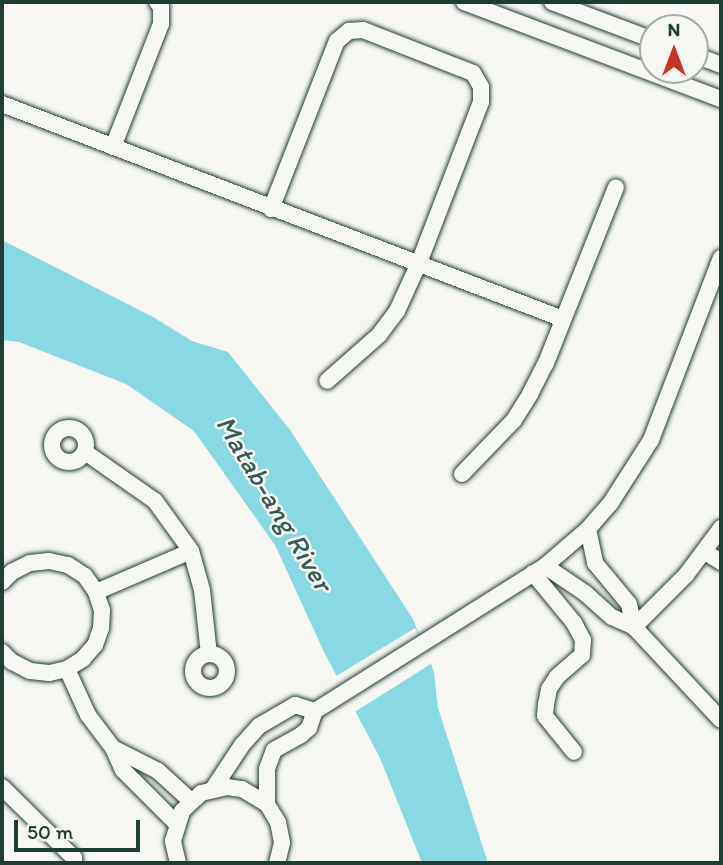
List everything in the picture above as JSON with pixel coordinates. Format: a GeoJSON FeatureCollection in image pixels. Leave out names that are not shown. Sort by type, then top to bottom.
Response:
{"type":"FeatureCollection","features":[{"type":"Feature","properties":{"kind":"street"},"geometry":{"type":"LineString","coordinates":[[113,147],[161,24],[161,7],[158,2]]}},
{"type":"Feature","properties":{"kind":"street"},"geometry":{"type":"LineString","coordinates":[[464,2],[721,99]]}},
{"type":"Feature","properties":{"kind":"street"},"geometry":{"type":"LineString","coordinates":[[552,2],[639,35]]}},
{"type":"Feature","properties":{"kind":"street"},"geometry":{"type":"LineString","coordinates":[[271,209],[337,41],[349,32],[363,30],[473,73],[481,87],[481,102],[418,265],[397,311],[379,335],[327,381]]}},
{"type":"Feature","properties":{"kind":"street"},"geometry":{"type":"LineString","coordinates":[[2,104],[564,319]]}},
{"type":"Feature","properties":{"kind":"street"},"geometry":{"type":"LineString","coordinates":[[462,474],[514,420],[546,363],[615,187]]}},
{"type":"Feature","properties":{"kind":"street"},"geometry":{"type":"LineString","coordinates":[[267,804],[267,769],[274,750],[309,728],[314,711],[425,644],[539,569],[588,529],[626,482],[651,440],[721,258]]}},
{"type":"Feature","properties":{"kind":"street"},"geometry":{"type":"LineString","coordinates":[[85,452],[155,501],[191,551],[202,590],[209,654]]}},
{"type":"Feature","properties":{"kind":"street"},"geometry":{"type":"LineString","coordinates":[[634,627],[705,552],[721,528]]}},
{"type":"Feature","properties":{"kind":"street"},"geometry":{"type":"LineString","coordinates":[[588,529],[595,563],[629,604],[634,627]]}},
{"type":"Feature","properties":{"kind":"street"},"geometry":{"type":"LineString","coordinates":[[96,592],[191,551]]}},
{"type":"Feature","properties":{"kind":"street"},"geometry":{"type":"LineString","coordinates":[[705,552],[721,562]]}},
{"type":"Feature","properties":{"kind":"street"},"geometry":{"type":"LineString","coordinates":[[2,652],[12,662],[30,671],[49,673],[68,669],[83,659],[98,636],[102,610],[96,592],[85,576],[59,563],[30,563],[5,571]]}},
{"type":"Feature","properties":{"kind":"street"},"geometry":{"type":"LineString","coordinates":[[539,569],[585,593],[612,617],[634,627],[721,720]]}},
{"type":"Feature","properties":{"kind":"street"},"geometry":{"type":"LineString","coordinates":[[539,569],[575,623],[583,640],[582,656],[557,677],[549,689],[545,716],[574,752]]}},
{"type":"Feature","properties":{"kind":"street"},"geometry":{"type":"LineString","coordinates":[[68,669],[88,715],[113,748],[122,771],[176,823]]}},
{"type":"Feature","properties":{"kind":"street"},"geometry":{"type":"LineString","coordinates":[[178,863],[173,841],[176,823],[191,801],[213,789],[242,745],[259,726],[295,705],[314,711]]}},
{"type":"Feature","properties":{"kind":"street"},"geometry":{"type":"LineString","coordinates":[[113,748],[158,771],[191,801]]}},
{"type":"Feature","properties":{"kind":"street"},"geometry":{"type":"LineString","coordinates":[[2,787],[74,858],[74,863]]}},
{"type":"Feature","properties":{"kind":"street"},"geometry":{"type":"LineString","coordinates":[[213,789],[242,789],[267,804],[278,822],[282,843],[277,863]]}},
{"type":"Feature","properties":{"kind":"water","name":"Matab-ang River"},"geometry":{"type":"Polygon","coordinates":[[[2,240],[153,317],[192,341],[228,352],[290,430],[413,619],[434,672],[438,708],[488,863],[422,863],[380,758],[324,652],[275,545],[194,431],[126,384],[19,342],[2,340],[2,240]]]}},
{"type":"Feature","properties":{"kind":"pier"},"geometry":{"type":"Polygon","coordinates":[[[415,628],[434,662],[353,713],[333,678],[415,628]]]}}]}
